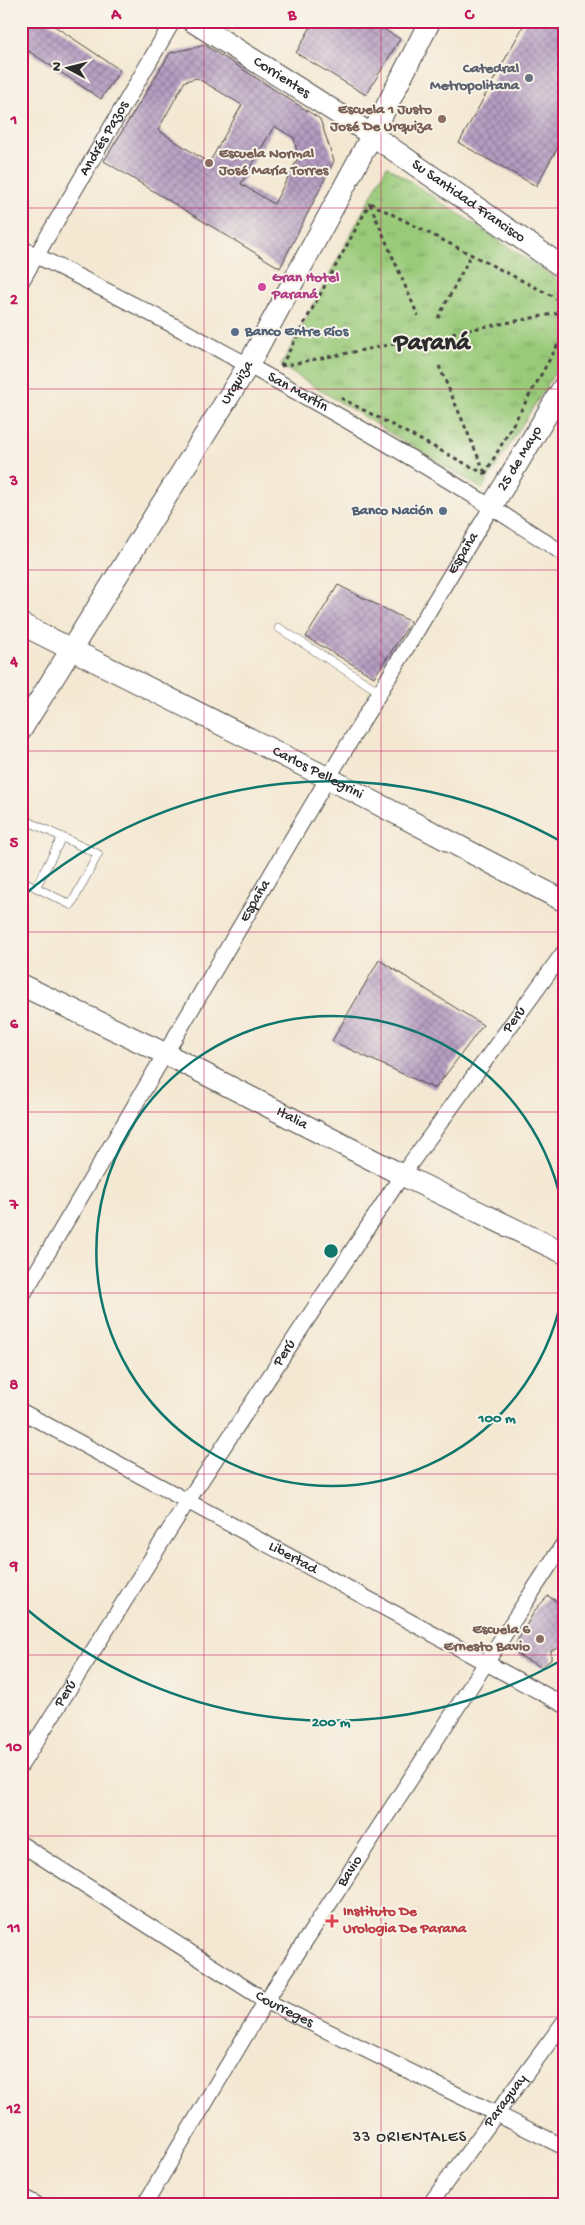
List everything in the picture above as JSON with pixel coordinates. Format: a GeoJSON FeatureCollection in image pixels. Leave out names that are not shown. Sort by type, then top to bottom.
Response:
{"type":"FeatureCollection","features":[{"type":"Feature","properties":{"kind":"street","name":"Andrés Pazos"},"geometry":{"type":"LineString","coordinates":[[21,282],[173,21]]}},
{"type":"Feature","properties":{"kind":"street","name":"Corrientes"},"geometry":{"type":"LineString","coordinates":[[192,21],[372,135]]}},
{"type":"Feature","properties":{"kind":"street","name":"Urquiza"},"geometry":{"type":"LineString","coordinates":[[21,730],[249,364],[372,135],[430,21]]}},
{"type":"Feature","properties":{"kind":"street","name":"Su Santidad Francisco"},"geometry":{"type":"LineString","coordinates":[[372,135],[564,268]]}},
{"type":"Feature","properties":{"kind":"street","name":"San Martín"},"geometry":{"type":"LineString","coordinates":[[21,248],[249,364],[492,506],[564,554]]}},
{"type":"Feature","properties":{"kind":"street","name":"25 de Mayo"},"geometry":{"type":"LineString","coordinates":[[492,506],[564,386]]}},
{"type":"Feature","properties":{"kind":"street","name":"España"},"geometry":{"type":"LineString","coordinates":[[21,1298],[328,778],[492,506]]}},
{"type":"Feature","properties":{"kind":"street","name":"Carlos Pellegrini"},"geometry":{"type":"LineString","coordinates":[[21,624],[328,778],[564,901]]}},
{"type":"Feature","properties":{"kind":"street","name":"Perú"},"geometry":{"type":"LineString","coordinates":[[21,1765],[187,1502],[402,1175],[564,952]]}},
{"type":"Feature","properties":{"kind":"street","name":"Italia"},"geometry":{"type":"LineString","coordinates":[[21,985],[166,1054],[402,1175],[564,1253]]}},
{"type":"Feature","properties":{"kind":"street","name":"Libertad"},"geometry":{"type":"LineString","coordinates":[[21,1411],[187,1502],[486,1661],[564,1705]]}},
{"type":"Feature","properties":{"kind":"street","name":"Bavio"},"geometry":{"type":"LineString","coordinates":[[145,2204],[266,2001],[564,1543]]}},
{"type":"Feature","properties":{"kind":"street","name":"Courreges"},"geometry":{"type":"LineString","coordinates":[[21,1844],[266,2001],[564,2147]]}},
{"type":"Feature","properties":{"kind":"street","name":"Paraguay"},"geometry":{"type":"LineString","coordinates":[[430,2204],[564,2022]]}},
{"type":"Feature","properties":{"kind":"street"},"geometry":{"type":"LineString","coordinates":[[21,2196],[36,2204]]}},
{"type":"Feature","properties":{"kind":"lane"},"geometry":{"type":"LineString","coordinates":[[279,628],[380,692]]}},
{"type":"Feature","properties":{"kind":"lane"},"geometry":{"type":"LineString","coordinates":[[21,818],[98,854],[72,905],[21,880]]}},
{"type":"Feature","properties":{"kind":"lane"},"geometry":{"type":"LineString","coordinates":[[36,887],[62,837]]}},
{"type":"Feature","properties":{"kind":"path"},"geometry":{"type":"LineString","coordinates":[[370,203],[564,302]]}},
{"type":"Feature","properties":{"kind":"path"},"geometry":{"type":"LineString","coordinates":[[370,203],[418,316]]}},
{"type":"Feature","properties":{"kind":"path"},"geometry":{"type":"LineString","coordinates":[[281,366],[370,203]]}},
{"type":"Feature","properties":{"kind":"path"},"geometry":{"type":"LineString","coordinates":[[438,318],[471,255]]}},
{"type":"Feature","properties":{"kind":"path"},"geometry":{"type":"LineString","coordinates":[[452,333],[564,312]]}},
{"type":"Feature","properties":{"kind":"path"},"geometry":{"type":"LineString","coordinates":[[485,474],[564,334]]}},
{"type":"Feature","properties":{"kind":"path"},"geometry":{"type":"LineString","coordinates":[[281,366],[399,343]]}},
{"type":"Feature","properties":{"kind":"path"},"geometry":{"type":"LineString","coordinates":[[281,366],[289,370]]}},
{"type":"Feature","properties":{"kind":"path"},"geometry":{"type":"LineString","coordinates":[[439,366],[485,474]]}},
{"type":"Feature","properties":{"kind":"path"},"geometry":{"type":"LineString","coordinates":[[340,397],[485,474]]}},
{"type":"Feature","properties":{"kind":"green space"},"geometry":{"type":"Polygon","coordinates":[[[387,166],[564,284],[564,358],[482,489],[281,366],[387,166]]]}},
{"type":"Feature","properties":{"kind":"building"},"geometry":{"type":"Polygon","coordinates":[[[21,21],[47,21],[120,70],[101,99],[21,46],[21,21]]]}},
{"type":"Feature","properties":{"kind":"building"},"geometry":{"type":"Polygon","coordinates":[[[314,21],[370,21],[400,39],[366,95],[296,53],[314,21]]]}},
{"type":"Feature","properties":{"kind":"building","name":"Catedral Metropolitana"},"geometry":{"type":"Polygon","coordinates":[[[526,21],[564,21],[564,136],[536,186],[459,143],[526,21]]]}},
{"type":"Feature","properties":{"kind":"building","name":"Escuela Normal José María Torres"},"geometry":{"type":"Polygon","coordinates":[[[205,45],[320,119],[334,161],[280,268],[104,161],[170,53],[205,45]],[[197,78],[185,81],[158,130],[209,163],[242,105],[197,78]],[[274,126],[241,184],[274,204],[298,158],[294,138],[274,126]]]}},
{"type":"Feature","properties":{"kind":"building"},"geometry":{"type":"Polygon","coordinates":[[[338,585],[411,622],[374,677],[306,637],[338,585]]]}},
{"type":"Feature","properties":{"kind":"building"},"geometry":{"type":"Polygon","coordinates":[[[379,960],[483,1025],[435,1089],[332,1041],[379,960]]]}},
{"type":"Feature","properties":{"kind":"building"},"geometry":{"type":"Polygon","coordinates":[[[548,1596],[564,1606],[564,1645],[551,1651],[551,1660],[541,1667],[518,1655],[516,1643],[535,1610],[548,1596]]]}},
{"type":"Feature","properties":{"kind":"place","name":"Catedral Metropolitana"},"geometry":{"type":"Point","coordinates":[529,78]}},
{"type":"Feature","properties":{"kind":"place","name":"Escuela 1 Justo José De Urquiza"},"geometry":{"type":"Point","coordinates":[442,119]}},
{"type":"Feature","properties":{"kind":"place","name":"Escuela Normal José María Torres"},"geometry":{"type":"Point","coordinates":[209,163]}},
{"type":"Feature","properties":{"kind":"place","name":"Gran Hotel Paraná"},"geometry":{"type":"Point","coordinates":[262,287]}},
{"type":"Feature","properties":{"kind":"place","name":"Banco Entre Ríos"},"geometry":{"type":"Point","coordinates":[235,332]}},
{"type":"Feature","properties":{"kind":"place","name":"Banco Nación"},"geometry":{"type":"Point","coordinates":[443,511]}},
{"type":"Feature","properties":{"kind":"place","name":"Escuela 6 Ernesto Bavio"},"geometry":{"type":"Point","coordinates":[540,1639]}},
{"type":"Feature","properties":{"kind":"place","name":"Instituto De Urologia De Parana"},"geometry":{"type":"Point","coordinates":[332,1921]}},
{"type":"Feature","properties":{"kind":"district","name":"Paraná"},"geometry":{"type":"Point","coordinates":[432,344]}},
{"type":"Feature","properties":{"kind":"district","name":"33 ORIENTALES"},"geometry":{"type":"Point","coordinates":[410,2138]}}]}
